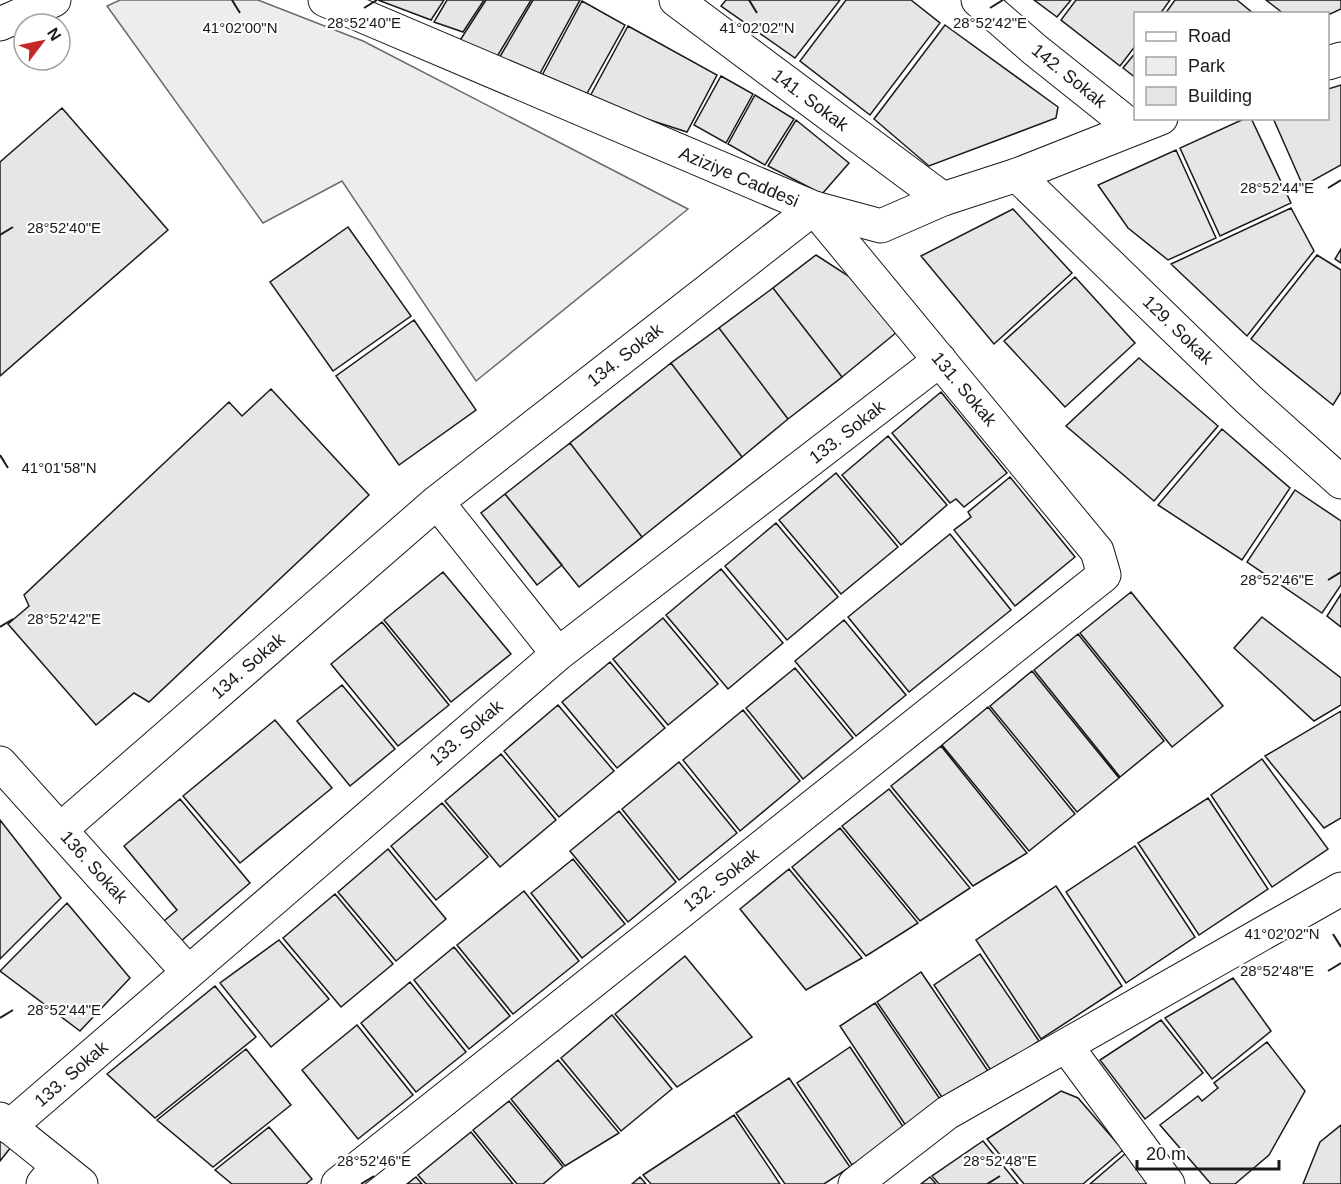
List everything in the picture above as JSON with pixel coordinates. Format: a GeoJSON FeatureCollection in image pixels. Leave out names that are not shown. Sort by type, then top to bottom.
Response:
{"type":"FeatureCollection","features":[{"type":"Feature","properties":{"kind":"street"},"geometry":{"type":"LineString","coordinates":[[5,15],[54,0]]}},
{"type":"Feature","properties":{"kind":"street","name":"Aziziye Caddesi"},"geometry":{"type":"LineString","coordinates":[[325,0],[813,208],[880,226],[943,199],[1017,176],[1147,123]]}},
{"type":"Feature","properties":{"kind":"street","name":"141. Sokak"},"geometry":{"type":"LineString","coordinates":[[676,0],[943,199]]}},
{"type":"Feature","properties":{"kind":"street","name":"142. Sokak"},"geometry":{"type":"LineString","coordinates":[[978,0],[1034,49],[1134,114]]}},
{"type":"Feature","properties":{"kind":"street","name":"129. Sokak"},"geometry":{"type":"LineString","coordinates":[[1017,176],[1248,399],[1340,479]]}},
{"type":"Feature","properties":{"kind":"street","name":"131. Sokak"},"geometry":{"type":"LineString","coordinates":[[813,208],[1097,551],[1104,575]]}},
{"type":"Feature","properties":{"kind":"street","name":"134. Sokak"},"geometry":{"type":"LineString","coordinates":[[60,830],[437,502],[813,208]]}},
{"type":"Feature","properties":{"kind":"street","name":"133. Sokak"},"geometry":{"type":"LineString","coordinates":[[5,1123],[188,972],[558,654],[940,360]]}},
{"type":"Feature","properties":{"kind":"street"},"geometry":{"type":"LineString","coordinates":[[437,502],[558,654]]}},
{"type":"Feature","properties":{"kind":"street","name":"132. Sokak"},"geometry":{"type":"LineString","coordinates":[[338,1184],[1104,575]]}},
{"type":"Feature","properties":{"kind":"street","name":"136. Sokak"},"geometry":{"type":"LineString","coordinates":[[0,763],[188,972]]}},
{"type":"Feature","properties":{"kind":"street"},"geometry":{"type":"LineString","coordinates":[[855,1184],[947,1113],[1068,1047],[1341,889]]}},
{"type":"Feature","properties":{"kind":"street"},"geometry":{"type":"LineString","coordinates":[[1068,1047],[1168,1184]]}},
{"type":"Feature","properties":{"kind":"street"},"geometry":{"type":"LineString","coordinates":[[5,1123],[61,1178]]}},
{"type":"Feature","properties":{"kind":"green space"},"geometry":{"type":"Polygon","coordinates":[[[120,0],[258,0],[363,41],[688,209],[476,381],[342,181],[263,223],[107,6],[120,0]]]}},
{"type":"Feature","properties":{"kind":"building"},"geometry":{"type":"Polygon","coordinates":[[[378,0],[444,0],[431,20],[378,0]]]}},
{"type":"Feature","properties":{"kind":"building"},"geometry":{"type":"Polygon","coordinates":[[[447,0],[484,0],[463,32],[434,22],[447,0]]]}},
{"type":"Feature","properties":{"kind":"building"},"geometry":{"type":"Polygon","coordinates":[[[486,0],[531,0],[495,60],[457,45],[486,0]]]}},
{"type":"Feature","properties":{"kind":"building"},"geometry":{"type":"Polygon","coordinates":[[[533,0],[580,0],[538,77],[498,60],[533,0]]]}},
{"type":"Feature","properties":{"kind":"building"},"geometry":{"type":"Polygon","coordinates":[[[726,0],[840,0],[795,58],[721,6],[726,0]]]}},
{"type":"Feature","properties":{"kind":"building"},"geometry":{"type":"Polygon","coordinates":[[[846,0],[911,0],[940,23],[870,115],[800,61],[846,0]]]}},
{"type":"Feature","properties":{"kind":"building"},"geometry":{"type":"Polygon","coordinates":[[[1034,0],[1071,0],[1057,17],[1034,0]]]}},
{"type":"Feature","properties":{"kind":"building"},"geometry":{"type":"Polygon","coordinates":[[[1076,0],[1170,0],[1161,12],[1134,12],[1134,48],[1120,66],[1061,20],[1076,0]]]}},
{"type":"Feature","properties":{"kind":"building"},"geometry":{"type":"Polygon","coordinates":[[[1175,0],[1237,0],[1252,12],[1166,12],[1175,0]]]}},
{"type":"Feature","properties":{"kind":"building"},"geometry":{"type":"Polygon","coordinates":[[[1266,0],[1341,0],[1341,9],[1329,15],[1329,12],[1281,12],[1266,0]]]}},
{"type":"Feature","properties":{"kind":"building"},"geometry":{"type":"Polygon","coordinates":[[[582,1],[625,25],[585,97],[540,79],[582,1]]]}},
{"type":"Feature","properties":{"kind":"building"},"geometry":{"type":"Polygon","coordinates":[[[945,25],[1058,107],[1056,118],[929,166],[874,119],[945,25]]]}},
{"type":"Feature","properties":{"kind":"building"},"geometry":{"type":"Polygon","coordinates":[[[628,26],[717,75],[687,132],[588,100],[628,26]]]}},
{"type":"Feature","properties":{"kind":"building"},"geometry":{"type":"Polygon","coordinates":[[[1134,54],[1134,76],[1123,68],[1134,54]]]}},
{"type":"Feature","properties":{"kind":"building"},"geometry":{"type":"Polygon","coordinates":[[[721,76],[753,94],[726,143],[694,125],[721,76]]]}},
{"type":"Feature","properties":{"kind":"building"},"geometry":{"type":"Polygon","coordinates":[[[1341,85],[1341,165],[1303,186],[1274,120],[1329,120],[1329,89],[1341,85]]]}},
{"type":"Feature","properties":{"kind":"building"},"geometry":{"type":"Polygon","coordinates":[[[755,95],[794,119],[765,165],[728,144],[755,95]]]}},
{"type":"Feature","properties":{"kind":"building"},"geometry":{"type":"Polygon","coordinates":[[[62,108],[168,230],[0,376],[0,162],[62,108]]]}},
{"type":"Feature","properties":{"kind":"building"},"geometry":{"type":"Polygon","coordinates":[[[796,120],[849,163],[822,194],[768,166],[796,120]]]}},
{"type":"Feature","properties":{"kind":"building"},"geometry":{"type":"Polygon","coordinates":[[[1242,120],[1252,120],[1291,203],[1220,236],[1180,148],[1242,120]]]}},
{"type":"Feature","properties":{"kind":"building"},"geometry":{"type":"Polygon","coordinates":[[[1176,150],[1216,238],[1168,260],[1128,228],[1098,185],[1176,150]]]}},
{"type":"Feature","properties":{"kind":"building"},"geometry":{"type":"Polygon","coordinates":[[[1291,208],[1314,251],[1247,336],[1171,264],[1291,208]]]}},
{"type":"Feature","properties":{"kind":"building"},"geometry":{"type":"Polygon","coordinates":[[[1013,209],[1072,273],[994,344],[921,256],[1013,209]]]}},
{"type":"Feature","properties":{"kind":"building"},"geometry":{"type":"Polygon","coordinates":[[[348,227],[411,316],[333,371],[270,282],[348,227]]]}},
{"type":"Feature","properties":{"kind":"building"},"geometry":{"type":"Polygon","coordinates":[[[1341,249],[1341,263],[1335,259],[1341,249]]]}},
{"type":"Feature","properties":{"kind":"building"},"geometry":{"type":"Polygon","coordinates":[[[816,255],[850,277],[897,332],[842,377],[773,288],[816,255]]]}},
{"type":"Feature","properties":{"kind":"building"},"geometry":{"type":"Polygon","coordinates":[[[1317,255],[1341,270],[1341,392],[1333,405],[1251,339],[1317,255]]]}},
{"type":"Feature","properties":{"kind":"building"},"geometry":{"type":"Polygon","coordinates":[[[1075,277],[1135,343],[1065,407],[1004,341],[1075,277]]]}},
{"type":"Feature","properties":{"kind":"building"},"geometry":{"type":"Polygon","coordinates":[[[773,288],[842,377],[788,419],[719,328],[773,288]]]}},
{"type":"Feature","properties":{"kind":"building"},"geometry":{"type":"Polygon","coordinates":[[[414,320],[476,410],[399,465],[336,376],[414,320]]]}},
{"type":"Feature","properties":{"kind":"building"},"geometry":{"type":"Polygon","coordinates":[[[719,328],[788,419],[742,457],[671,363],[719,328]]]}},
{"type":"Feature","properties":{"kind":"building"},"geometry":{"type":"Polygon","coordinates":[[[1139,358],[1218,426],[1154,501],[1066,426],[1139,358]]]}},
{"type":"Feature","properties":{"kind":"building"},"geometry":{"type":"Polygon","coordinates":[[[671,363],[742,457],[642,537],[570,443],[671,363]]]}},
{"type":"Feature","properties":{"kind":"building"},"geometry":{"type":"Polygon","coordinates":[[[271,389],[369,495],[149,702],[134,693],[96,725],[8,624],[29,606],[24,595],[229,402],[242,416],[271,389]]]}},
{"type":"Feature","properties":{"kind":"building"},"geometry":{"type":"Polygon","coordinates":[[[941,392],[1007,473],[964,507],[956,499],[950,503],[892,433],[941,392]]]}},
{"type":"Feature","properties":{"kind":"building"},"geometry":{"type":"Polygon","coordinates":[[[1222,429],[1290,488],[1242,560],[1158,505],[1222,429]]]}},
{"type":"Feature","properties":{"kind":"building"},"geometry":{"type":"Polygon","coordinates":[[[888,436],[947,505],[901,545],[842,475],[888,436]]]}},
{"type":"Feature","properties":{"kind":"building"},"geometry":{"type":"Polygon","coordinates":[[[570,443],[642,537],[579,587],[505,494],[570,443]]]}},
{"type":"Feature","properties":{"kind":"building"},"geometry":{"type":"Polygon","coordinates":[[[836,473],[898,547],[841,594],[779,520],[836,473]]]}},
{"type":"Feature","properties":{"kind":"building"},"geometry":{"type":"Polygon","coordinates":[[[1010,477],[1075,557],[1015,606],[954,530],[971,517],[968,512],[1010,477]]]}},
{"type":"Feature","properties":{"kind":"building"},"geometry":{"type":"Polygon","coordinates":[[[1295,490],[1341,521],[1341,585],[1322,613],[1247,562],[1295,490]]]}},
{"type":"Feature","properties":{"kind":"building"},"geometry":{"type":"Polygon","coordinates":[[[505,494],[562,565],[537,585],[481,513],[505,494]]]}},
{"type":"Feature","properties":{"kind":"building"},"geometry":{"type":"Polygon","coordinates":[[[776,523],[838,597],[787,640],[725,566],[776,523]]]}},
{"type":"Feature","properties":{"kind":"building"},"geometry":{"type":"Polygon","coordinates":[[[950,534],[1011,610],[909,692],[848,617],[950,534]]]}},
{"type":"Feature","properties":{"kind":"building"},"geometry":{"type":"Polygon","coordinates":[[[721,569],[783,643],[728,689],[666,615],[721,569]]]}},
{"type":"Feature","properties":{"kind":"building"},"geometry":{"type":"Polygon","coordinates":[[[443,572],[511,654],[451,702],[384,620],[443,572]]]}},
{"type":"Feature","properties":{"kind":"building"},"geometry":{"type":"Polygon","coordinates":[[[1131,592],[1223,706],[1172,747],[1080,633],[1131,592]]]}},
{"type":"Feature","properties":{"kind":"building"},"geometry":{"type":"Polygon","coordinates":[[[1341,594],[1341,627],[1327,616],[1341,594]]]}},
{"type":"Feature","properties":{"kind":"building"},"geometry":{"type":"Polygon","coordinates":[[[1262,617],[1341,678],[1341,705],[1314,721],[1234,648],[1262,617]]]}},
{"type":"Feature","properties":{"kind":"building"},"geometry":{"type":"Polygon","coordinates":[[[663,618],[718,684],[668,725],[613,659],[663,618]]]}},
{"type":"Feature","properties":{"kind":"building"},"geometry":{"type":"Polygon","coordinates":[[[844,620],[906,695],[856,736],[795,661],[844,620]]]}},
{"type":"Feature","properties":{"kind":"building"},"geometry":{"type":"Polygon","coordinates":[[[382,622],[449,705],[398,746],[331,664],[382,622]]]}},
{"type":"Feature","properties":{"kind":"building"},"geometry":{"type":"Polygon","coordinates":[[[1078,634],[1164,741],[1120,777],[1034,670],[1078,634]]]}},
{"type":"Feature","properties":{"kind":"building"},"geometry":{"type":"Polygon","coordinates":[[[610,662],[665,728],[617,768],[562,702],[610,662]]]}},
{"type":"Feature","properties":{"kind":"building"},"geometry":{"type":"Polygon","coordinates":[[[795,668],[853,738],[803,779],[746,708],[795,668]]]}},
{"type":"Feature","properties":{"kind":"building"},"geometry":{"type":"Polygon","coordinates":[[[1032,671],[1119,778],[1077,812],[990,706],[1032,671]]]}},
{"type":"Feature","properties":{"kind":"building"},"geometry":{"type":"Polygon","coordinates":[[[342,685],[395,749],[350,786],[297,721],[342,685]]]}},
{"type":"Feature","properties":{"kind":"building"},"geometry":{"type":"Polygon","coordinates":[[[558,705],[614,771],[559,817],[504,751],[558,705]]]}},
{"type":"Feature","properties":{"kind":"building"},"geometry":{"type":"Polygon","coordinates":[[[988,707],[1075,814],[1029,851],[942,745],[988,707]]]}},
{"type":"Feature","properties":{"kind":"building"},"geometry":{"type":"Polygon","coordinates":[[[743,710],[800,781],[740,831],[683,760],[743,710]]]}},
{"type":"Feature","properties":{"kind":"building"},"geometry":{"type":"Polygon","coordinates":[[[1341,711],[1341,818],[1324,828],[1265,756],[1341,711]]]}},
{"type":"Feature","properties":{"kind":"building"},"geometry":{"type":"Polygon","coordinates":[[[275,720],[332,788],[240,863],[183,796],[275,720]]]}},
{"type":"Feature","properties":{"kind":"building"},"geometry":{"type":"Polygon","coordinates":[[[941,746],[1027,853],[973,886],[891,786],[941,746]]]}},
{"type":"Feature","properties":{"kind":"building"},"geometry":{"type":"Polygon","coordinates":[[[501,754],[556,820],[500,867],[445,801],[501,754]]]}},
{"type":"Feature","properties":{"kind":"building"},"geometry":{"type":"Polygon","coordinates":[[[1262,759],[1328,849],[1272,887],[1211,795],[1262,759]]]}},
{"type":"Feature","properties":{"kind":"building"},"geometry":{"type":"Polygon","coordinates":[[[679,762],[737,833],[679,880],[622,809],[679,762]]]}},
{"type":"Feature","properties":{"kind":"building"},"geometry":{"type":"Polygon","coordinates":[[[889,789],[970,888],[920,921],[842,826],[889,789]]]}},
{"type":"Feature","properties":{"kind":"building"},"geometry":{"type":"Polygon","coordinates":[[[1208,798],[1268,889],[1199,935],[1138,843],[1208,798]]]}},
{"type":"Feature","properties":{"kind":"building"},"geometry":{"type":"Polygon","coordinates":[[[180,799],[250,883],[181,941],[164,921],[177,910],[124,846],[180,799]]]}},
{"type":"Feature","properties":{"kind":"building"},"geometry":{"type":"Polygon","coordinates":[[[442,803],[488,857],[436,900],[391,846],[442,803]]]}},
{"type":"Feature","properties":{"kind":"building"},"geometry":{"type":"Polygon","coordinates":[[[619,811],[676,882],[628,922],[570,851],[619,811]]]}},
{"type":"Feature","properties":{"kind":"building"},"geometry":{"type":"Polygon","coordinates":[[[0,820],[61,898],[0,959],[0,820]]]}},
{"type":"Feature","properties":{"kind":"building"},"geometry":{"type":"Polygon","coordinates":[[[840,828],[918,923],[866,956],[792,867],[840,828]]]}},
{"type":"Feature","properties":{"kind":"building"},"geometry":{"type":"Polygon","coordinates":[[[1135,846],[1195,937],[1126,983],[1066,892],[1135,846]]]}},
{"type":"Feature","properties":{"kind":"building"},"geometry":{"type":"Polygon","coordinates":[[[388,849],[446,919],[396,961],[338,892],[388,849]]]}},
{"type":"Feature","properties":{"kind":"building"},"geometry":{"type":"Polygon","coordinates":[[[573,859],[625,924],[582,958],[531,893],[573,859]]]}},
{"type":"Feature","properties":{"kind":"building"},"geometry":{"type":"Polygon","coordinates":[[[789,869],[862,958],[806,990],[740,909],[789,869]]]}},
{"type":"Feature","properties":{"kind":"building"},"geometry":{"type":"Polygon","coordinates":[[[1056,886],[1122,986],[1041,1039],[976,940],[1056,886]]]}},
{"type":"Feature","properties":{"kind":"building"},"geometry":{"type":"Polygon","coordinates":[[[524,891],[579,961],[513,1014],[457,945],[524,891]]]}},
{"type":"Feature","properties":{"kind":"building"},"geometry":{"type":"Polygon","coordinates":[[[335,894],[393,964],[341,1007],[283,938],[335,894]]]}},
{"type":"Feature","properties":{"kind":"building"},"geometry":{"type":"Polygon","coordinates":[[[67,903],[130,978],[80,1031],[0,971],[67,903]]]}},
{"type":"Feature","properties":{"kind":"building"},"geometry":{"type":"Polygon","coordinates":[[[279,940],[329,999],[271,1047],[220,983],[279,940]]]}},
{"type":"Feature","properties":{"kind":"building"},"geometry":{"type":"Polygon","coordinates":[[[454,947],[510,1016],[469,1049],[414,980],[454,947]]]}},
{"type":"Feature","properties":{"kind":"building"},"geometry":{"type":"Polygon","coordinates":[[[980,954],[1039,1041],[992,1072],[934,985],[980,954]]]}},
{"type":"Feature","properties":{"kind":"building"},"geometry":{"type":"Polygon","coordinates":[[[685,956],[752,1037],[677,1087],[615,1014],[685,956]]]}},
{"type":"Feature","properties":{"kind":"building"},"geometry":{"type":"Polygon","coordinates":[[[921,972],[990,1074],[946,1103],[877,1002],[921,972]]]}},
{"type":"Feature","properties":{"kind":"building"},"geometry":{"type":"Polygon","coordinates":[[[1233,978],[1271,1031],[1212,1079],[1165,1018],[1233,978]]]}},
{"type":"Feature","properties":{"kind":"building"},"geometry":{"type":"Polygon","coordinates":[[[410,982],[466,1052],[416,1092],[361,1023],[410,982]]]}},
{"type":"Feature","properties":{"kind":"building"},"geometry":{"type":"Polygon","coordinates":[[[215,986],[256,1037],[155,1118],[107,1074],[215,986]]]}},
{"type":"Feature","properties":{"kind":"building"},"geometry":{"type":"Polygon","coordinates":[[[875,1003],[944,1105],[908,1129],[840,1026],[875,1003]]]}},
{"type":"Feature","properties":{"kind":"building"},"geometry":{"type":"Polygon","coordinates":[[[612,1015],[672,1089],[621,1131],[561,1058],[612,1015]]]}},
{"type":"Feature","properties":{"kind":"building"},"geometry":{"type":"Polygon","coordinates":[[[1161,1020],[1203,1073],[1145,1119],[1100,1060],[1161,1020]]]}},
{"type":"Feature","properties":{"kind":"building"},"geometry":{"type":"Polygon","coordinates":[[[357,1025],[413,1095],[358,1139],[302,1070],[357,1025]]]}},
{"type":"Feature","properties":{"kind":"building"},"geometry":{"type":"Polygon","coordinates":[[[1267,1042],[1305,1091],[1269,1155],[1235,1184],[1211,1184],[1160,1125],[1198,1096],[1202,1101],[1218,1088],[1214,1083],[1267,1042]]]}},
{"type":"Feature","properties":{"kind":"building"},"geometry":{"type":"Polygon","coordinates":[[[850,1047],[906,1131],[852,1165],[797,1083],[850,1047]]]}},
{"type":"Feature","properties":{"kind":"building"},"geometry":{"type":"Polygon","coordinates":[[[246,1049],[291,1105],[213,1167],[157,1120],[246,1049]]]}},
{"type":"Feature","properties":{"kind":"building"},"geometry":{"type":"Polygon","coordinates":[[[558,1060],[619,1133],[565,1166],[511,1099],[558,1060]]]}},
{"type":"Feature","properties":{"kind":"building"},"geometry":{"type":"Polygon","coordinates":[[[789,1078],[850,1167],[824,1184],[785,1184],[736,1113],[789,1078]]]}},
{"type":"Feature","properties":{"kind":"building"},"geometry":{"type":"Polygon","coordinates":[[[1061,1091],[1078,1098],[1123,1150],[1083,1184],[1024,1184],[987,1139],[1061,1091]]]}},
{"type":"Feature","properties":{"kind":"building"},"geometry":{"type":"Polygon","coordinates":[[[509,1101],[563,1167],[543,1184],[517,1184],[473,1130],[509,1101]]]}},
{"type":"Feature","properties":{"kind":"building"},"geometry":{"type":"Polygon","coordinates":[[[734,1115],[780,1184],[651,1184],[643,1175],[734,1115]]]}},
{"type":"Feature","properties":{"kind":"building"},"geometry":{"type":"Polygon","coordinates":[[[1341,1125],[1341,1184],[1303,1184],[1320,1142],[1341,1125]]]}},
{"type":"Feature","properties":{"kind":"building"},"geometry":{"type":"Polygon","coordinates":[[[269,1127],[312,1179],[306,1184],[232,1184],[215,1170],[269,1127]]]}},
{"type":"Feature","properties":{"kind":"building"},"geometry":{"type":"Polygon","coordinates":[[[471,1132],[513,1184],[426,1184],[418,1175],[471,1132]]]}},
{"type":"Feature","properties":{"kind":"building"},"geometry":{"type":"Polygon","coordinates":[[[0,1138],[11,1147],[0,1161],[0,1138]]]}},
{"type":"Feature","properties":{"kind":"building"},"geometry":{"type":"Polygon","coordinates":[[[983,1141],[1018,1184],[939,1184],[932,1176],[983,1141]]]}},
{"type":"Feature","properties":{"kind":"building"},"geometry":{"type":"Polygon","coordinates":[[[1126,1153],[1152,1184],[1090,1184],[1126,1153]]]}},
{"type":"Feature","properties":{"kind":"building"},"geometry":{"type":"Polygon","coordinates":[[[416,1177],[422,1184],[407,1184],[416,1177]]]}},
{"type":"Feature","properties":{"kind":"building"},"geometry":{"type":"Polygon","coordinates":[[[640,1177],[646,1184],[632,1184],[640,1177]]]}},
{"type":"Feature","properties":{"kind":"building"},"geometry":{"type":"Polygon","coordinates":[[[930,1177],[936,1184],[921,1184],[930,1177]]]}}]}
